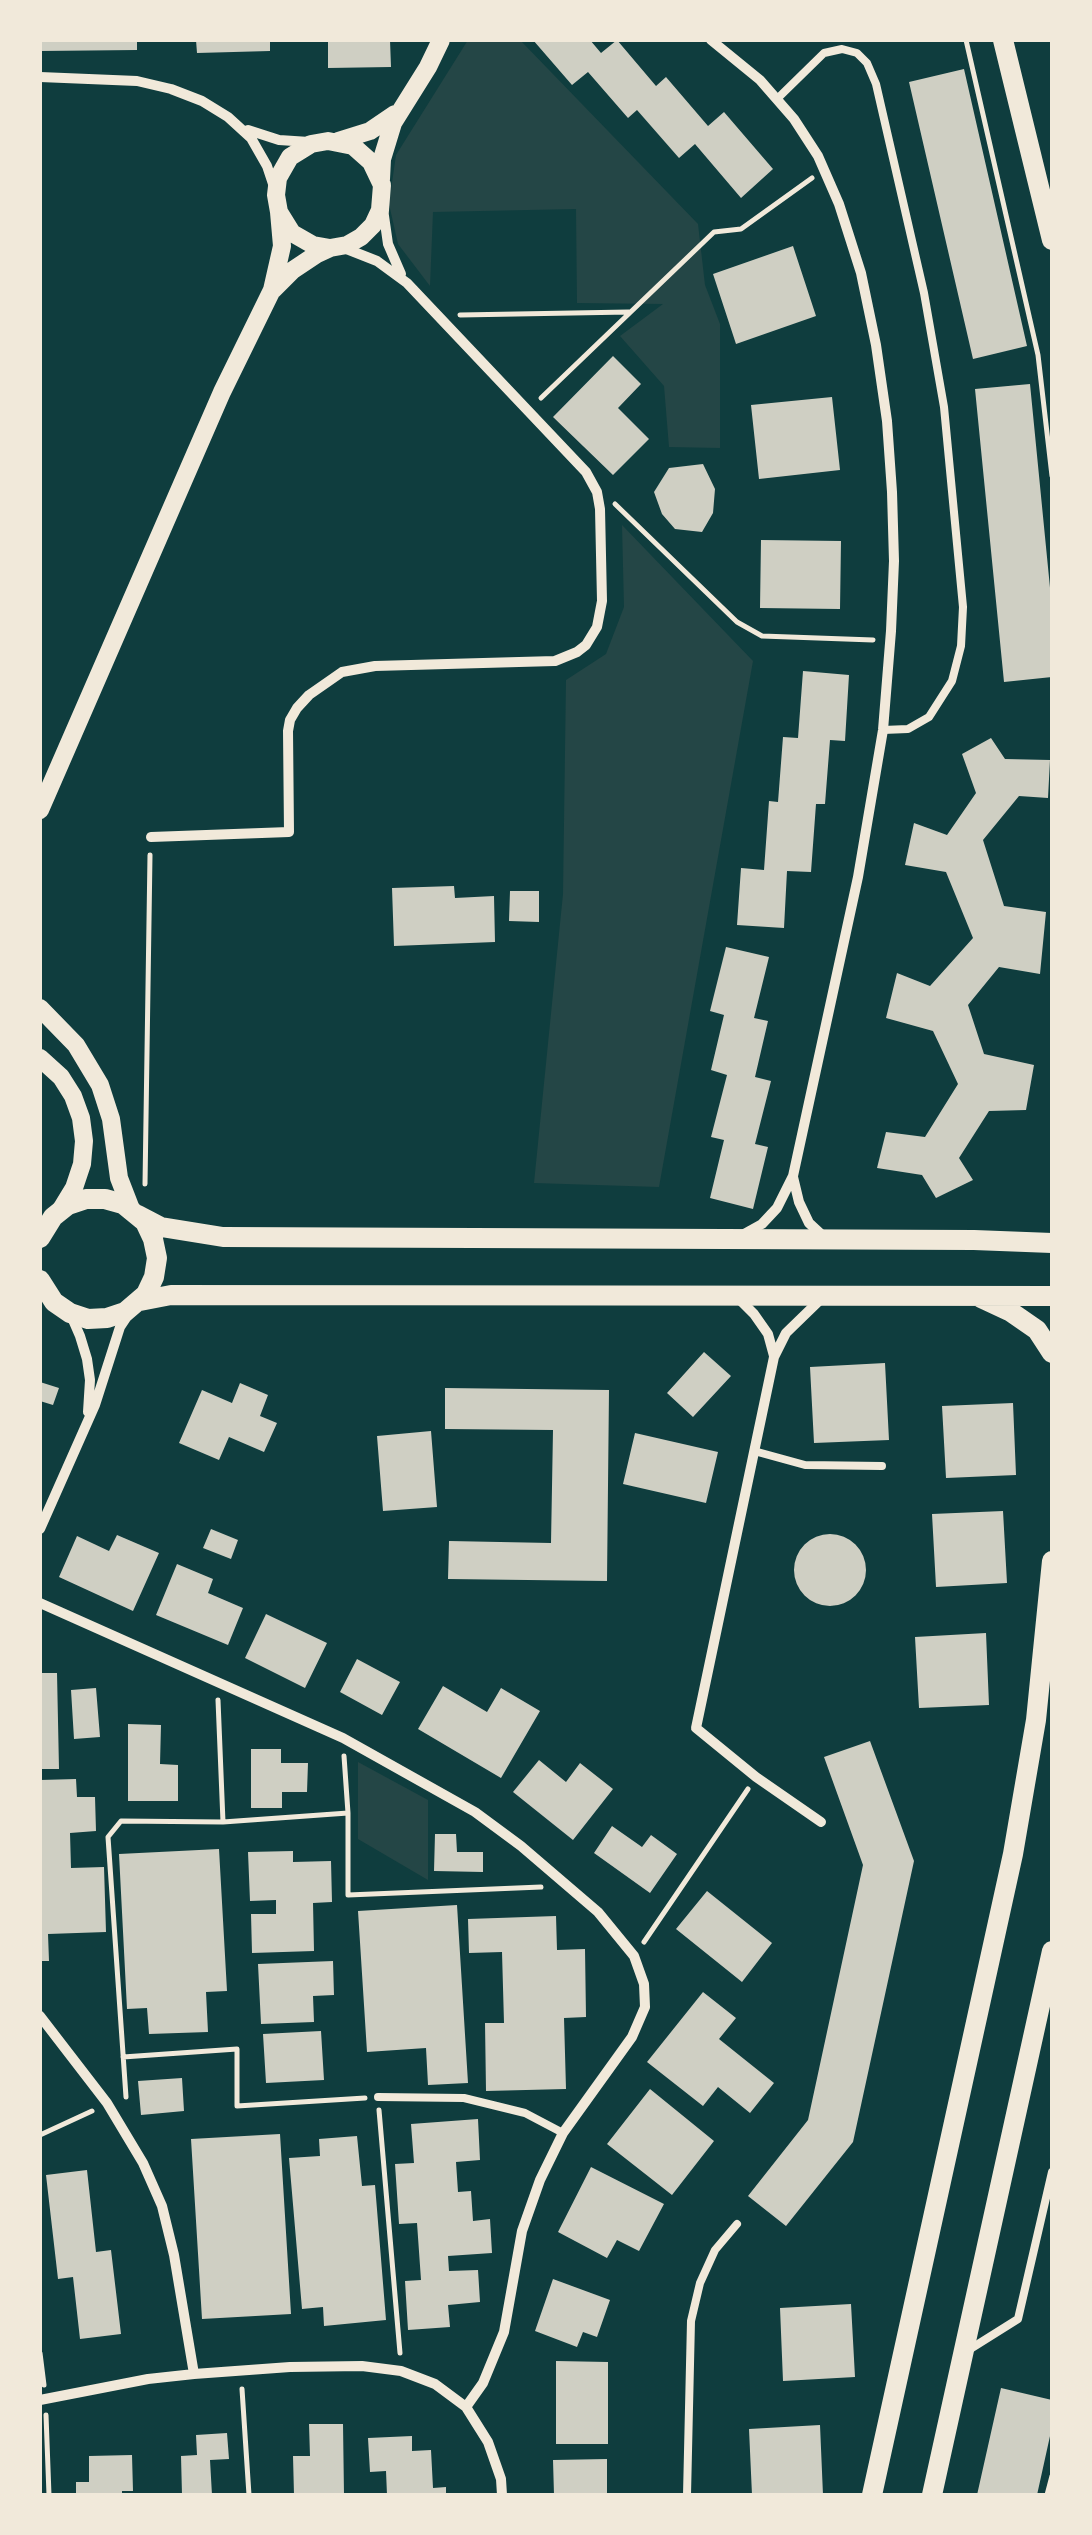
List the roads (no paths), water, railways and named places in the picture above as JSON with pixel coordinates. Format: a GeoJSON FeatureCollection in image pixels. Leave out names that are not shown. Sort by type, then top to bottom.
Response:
{"type":"FeatureCollection","features":[{"type":"Feature","properties":{"kind":"main road"},"geometry":{"type":"LineString","coordinates":[[1003,40],[1052,240]]}},
{"type":"Feature","properties":{"kind":"main road"},"geometry":{"type":"LineString","coordinates":[[47,1224],[76,1202],[96,1198],[114,1201],[161,1228],[223,1238],[1052,1243]]}},
{"type":"Feature","properties":{"kind":"main road"},"geometry":{"type":"LineString","coordinates":[[136,1304],[154,1277],[157,1258],[153,1238],[138,1214]]}},
{"type":"Feature","properties":{"kind":"main road"},"geometry":{"type":"LineString","coordinates":[[40,1280],[55,1304],[88,1319],[108,1318],[136,1304],[170,1295],[1052,1296]]}},
{"type":"Feature","properties":{"kind":"main road"},"geometry":{"type":"LineString","coordinates":[[974,1295],[1012,1312],[1037,1330],[1052,1353]]}},
{"type":"Feature","properties":{"kind":"main road"},"geometry":{"type":"LineString","coordinates":[[872,2495],[1013,1854],[1036,1720],[1052,1561]]}},
{"type":"Feature","properties":{"kind":"main road"},"geometry":{"type":"LineString","coordinates":[[932,2495],[1052,1951]]}},
{"type":"Feature","properties":{"kind":"street"},"geometry":{"type":"LineString","coordinates":[[272,290],[304,262],[354,241],[377,218],[386,144],[399,110],[441,40]]}},
{"type":"Feature","properties":{"kind":"street"},"geometry":{"type":"LineString","coordinates":[[711,40],[760,80],[794,119],[818,156],[839,204],[861,273],[876,345],[887,421],[894,561],[883,730],[858,878],[793,1176],[778,1208],[762,1224],[734,1240]]}},
{"type":"Feature","properties":{"kind":"street"},"geometry":{"type":"LineString","coordinates":[[40,77],[154,84],[202,100],[240,126],[278,140],[353,146],[366,156],[376,169],[388,244],[397,268],[574,458],[592,481],[600,509],[602,601],[597,626],[586,645],[567,657],[542,663],[375,666],[342,672],[301,703],[288,728],[290,832],[150,837]]}},
{"type":"Feature","properties":{"kind":"street"},"geometry":{"type":"LineString","coordinates":[[40,810],[227,380],[272,290],[282,246],[278,178],[290,157],[304,147],[370,131],[399,110]]}},
{"type":"Feature","properties":{"kind":"street"},"geometry":{"type":"LineString","coordinates":[[240,126],[263,158],[286,227],[313,246],[371,258],[407,283]]}},
{"type":"Feature","properties":{"kind":"street"},"geometry":{"type":"LineString","coordinates":[[40,1008],[76,1045],[100,1085],[111,1118],[118,1178],[138,1214]]}},
{"type":"Feature","properties":{"kind":"street"},"geometry":{"type":"LineString","coordinates":[[40,1058],[73,1096],[84,1141],[74,1188],[47,1224]]}},
{"type":"Feature","properties":{"kind":"street"},"geometry":{"type":"LineString","coordinates":[[793,1176],[809,1223],[826,1240]]}},
{"type":"Feature","properties":{"kind":"street"},"geometry":{"type":"LineString","coordinates":[[734,1294],[768,1334],[774,1357]]}},
{"type":"Feature","properties":{"kind":"street"},"geometry":{"type":"LineString","coordinates":[[820,1822],[696,1728],[774,1357],[786,1333],[826,1295]]}},
{"type":"Feature","properties":{"kind":"street"},"geometry":{"type":"LineString","coordinates":[[55,1304],[80,1336],[87,1359],[87,1423]]}},
{"type":"Feature","properties":{"kind":"street"},"geometry":{"type":"LineString","coordinates":[[40,1529],[87,1423],[120,1328],[136,1304]]}},
{"type":"Feature","properties":{"kind":"street"},"geometry":{"type":"LineString","coordinates":[[40,1603],[343,1738],[475,1812],[598,1912],[634,1956],[644,1984],[645,2008],[632,2037],[563,2132],[540,2180],[522,2232],[504,2332],[484,2383],[466,2407]]}},
{"type":"Feature","properties":{"kind":"street"},"geometry":{"type":"LineString","coordinates":[[40,2016],[108,2103],[144,2163],[162,2206],[174,2255],[194,2374]]}},
{"type":"Feature","properties":{"kind":"street"},"geometry":{"type":"LineString","coordinates":[[43,2399],[194,2374],[290,2367],[362,2366],[401,2371],[434,2384],[466,2407],[488,2442],[501,2479],[502,2495]]}},
{"type":"Feature","properties":{"kind":"lane"},"geometry":{"type":"LineString","coordinates":[[777,99],[824,54],[842,49],[858,53],[867,62],[876,84],[924,293],[944,407],[963,607],[962,646],[952,682],[930,717],[908,729],[883,730]]}},
{"type":"Feature","properties":{"kind":"lane"},"geometry":{"type":"LineString","coordinates":[[754,1451],[805,1465],[882,1466]]}},
{"type":"Feature","properties":{"kind":"lane"},"geometry":{"type":"LineString","coordinates":[[378,2097],[464,2098],[525,2113],[563,2132]]}},
{"type":"Feature","properties":{"kind":"lane"},"geometry":{"type":"LineString","coordinates":[[964,2353],[1018,2320],[1052,2172]]}},
{"type":"Feature","properties":{"kind":"lane"},"geometry":{"type":"LineString","coordinates":[[687,2495],[691,2321],[700,2283],[716,2250],[737,2224]]}}]}
